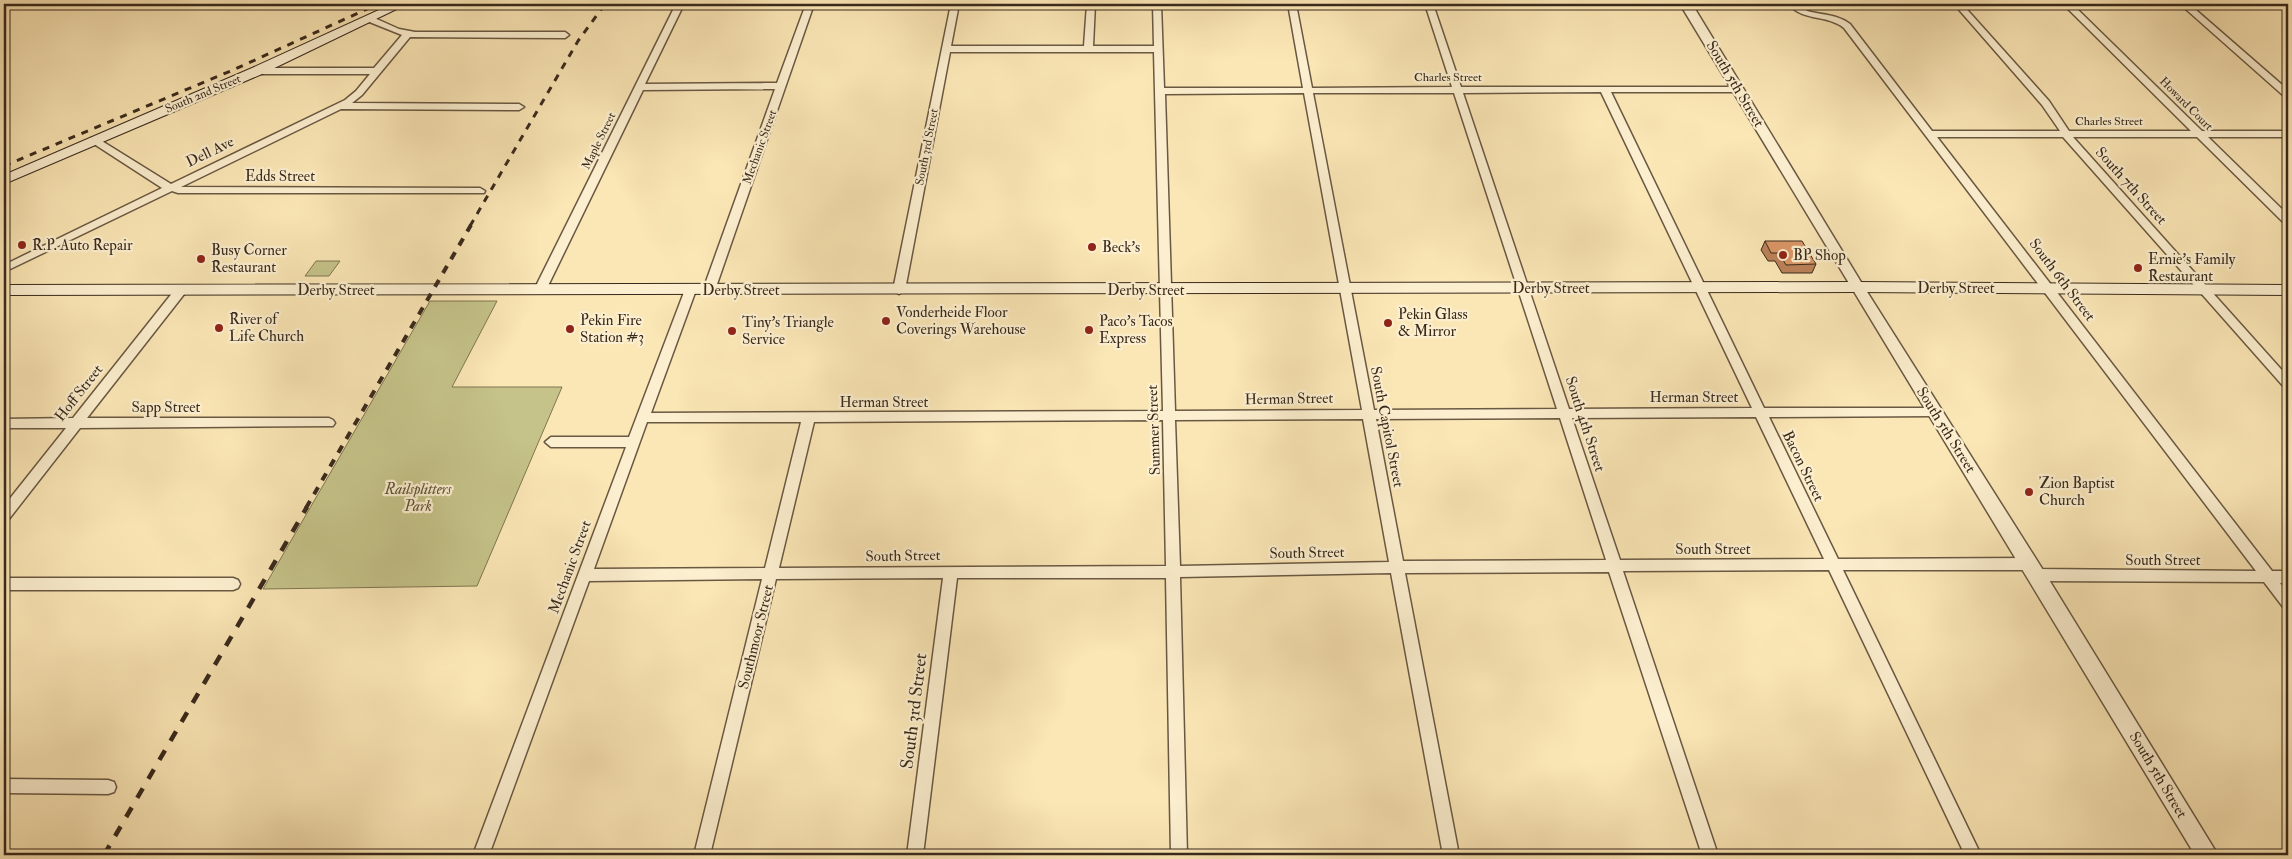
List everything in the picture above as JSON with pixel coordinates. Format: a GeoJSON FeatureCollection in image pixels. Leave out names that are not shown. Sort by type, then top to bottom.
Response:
{"type":"FeatureCollection","features":[{"type":"Feature","properties":{"kind":"main road","name":"South 2nd Street"},"geometry":{"type":"LineString","coordinates":[[4,180],[257,70],[401,4]]}},
{"type":"Feature","properties":{"kind":"main road","name":"Derby Street"},"geometry":{"type":"LineString","coordinates":[[4,290],[2048,288],[2288,290]]}},
{"type":"Feature","properties":{"kind":"street","name":"Maple Street"},"geometry":{"type":"LineString","coordinates":[[540,290],[680,4]]}},
{"type":"Feature","properties":{"kind":"street","name":"Mechanic Street"},"geometry":{"type":"LineString","coordinates":[[709,290],[810,4]]}},
{"type":"Feature","properties":{"kind":"street","name":"South 3rd Street"},"geometry":{"type":"LineString","coordinates":[[900,290],[955,4]]}},
{"type":"Feature","properties":{"kind":"street"},"geometry":{"type":"LineString","coordinates":[[1088,48],[1091,4]]}},
{"type":"Feature","properties":{"kind":"street","name":"Summer Street"},"geometry":{"type":"LineString","coordinates":[[1156,4],[1164,290],[1170,417],[1179,855]]}},
{"type":"Feature","properties":{"kind":"street","name":"South Capitol Street"},"geometry":{"type":"LineString","coordinates":[[1292,4],[1451,855]]}},
{"type":"Feature","properties":{"kind":"street","name":"South 4th Street"},"geometry":{"type":"LineString","coordinates":[[1429,4],[1710,855]]}},
{"type":"Feature","properties":{"kind":"street","name":"South 5th Street"},"geometry":{"type":"LineString","coordinates":[[1686,4],[1857,288],[2034,570],[2207,855]]}},
{"type":"Feature","properties":{"kind":"street","name":"South 6th Street"},"geometry":{"type":"LineString","coordinates":[[1793,4],[1806,13],[1832,17],[1843,22],[2288,602]]}},
{"type":"Feature","properties":{"kind":"street","name":"South 7th Street"},"geometry":{"type":"LineString","coordinates":[[1958,4],[2050,107],[2073,144],[2288,384]]}},
{"type":"Feature","properties":{"kind":"street","name":"Howard Court"},"geometry":{"type":"LineString","coordinates":[[2067,4],[2288,221]]}},
{"type":"Feature","properties":{"kind":"street"},"geometry":{"type":"LineString","coordinates":[[2184,4],[2288,95]]}},
{"type":"Feature","properties":{"kind":"street"},"geometry":{"type":"LineString","coordinates":[[370,19],[406,34],[566,35]]}},
{"type":"Feature","properties":{"kind":"street","name":"Dell Ave"},"geometry":{"type":"LineString","coordinates":[[4,269],[339,106],[359,93],[406,34]]}},
{"type":"Feature","properties":{"kind":"street"},"geometry":{"type":"LineString","coordinates":[[946,49],[1158,48]]}},
{"type":"Feature","properties":{"kind":"street"},"geometry":{"type":"LineString","coordinates":[[257,70],[376,71]]}},
{"type":"Feature","properties":{"kind":"street"},"geometry":{"type":"LineString","coordinates":[[640,87],[782,86]]}},
{"type":"Feature","properties":{"kind":"street","name":"Charles Street"},"geometry":{"type":"LineString","coordinates":[[1159,91],[1738,89]]}},
{"type":"Feature","properties":{"kind":"street","name":"Bacon Street"},"geometry":{"type":"LineString","coordinates":[[1605,90],[1759,413],[1974,855]]}},
{"type":"Feature","properties":{"kind":"street"},"geometry":{"type":"LineString","coordinates":[[339,106],[520,107]]}},
{"type":"Feature","properties":{"kind":"street","name":"Charles Street"},"geometry":{"type":"LineString","coordinates":[[1929,134],[2288,134]]}},
{"type":"Feature","properties":{"kind":"street","name":"Edds Street"},"geometry":{"type":"LineString","coordinates":[[94,140],[170,188],[205,190],[480,191]]}},
{"type":"Feature","properties":{"kind":"street","name":"Hoff Street"},"geometry":{"type":"LineString","coordinates":[[4,515],[181,290]]}},
{"type":"Feature","properties":{"kind":"street","name":"Mechanic Street"},"geometry":{"type":"LineString","coordinates":[[481,855],[690,290]]}},
{"type":"Feature","properties":{"kind":"street","name":"Herman Street"},"geometry":{"type":"LineString","coordinates":[[643,418],[1935,412]]}},
{"type":"Feature","properties":{"kind":"street","name":"Southmoor Street"},"geometry":{"type":"LineString","coordinates":[[702,855],[808,418]]}},
{"type":"Feature","properties":{"kind":"street","name":"Sapp Street"},"geometry":{"type":"LineString","coordinates":[[4,423],[329,423]]}},
{"type":"Feature","properties":{"kind":"street"},"geometry":{"type":"LineString","coordinates":[[551,442],[633,442]]}},
{"type":"Feature","properties":{"kind":"street","name":"South Street"},"geometry":{"type":"LineString","coordinates":[[585,575],[1173,572],[1397,567],[1834,565],[2288,577]]}},
{"type":"Feature","properties":{"kind":"street","name":"South 3rd Street"},"geometry":{"type":"LineString","coordinates":[[915,855],[951,572]]}},
{"type":"Feature","properties":{"kind":"street"},"geometry":{"type":"LineString","coordinates":[[4,584],[233,584]]}},
{"type":"Feature","properties":{"kind":"street"},"geometry":{"type":"LineString","coordinates":[[4,786],[108,787]]}},
{"type":"Feature","properties":{"kind":"green space"},"geometry":{"type":"Polygon","coordinates":[[[316,261],[340,261],[329,276],[305,276],[316,261]]]}},
{"type":"Feature","properties":{"kind":"green space","name":"Railsplitters Park"},"geometry":{"type":"Polygon","coordinates":[[[430,301],[497,301],[452,387],[562,387],[477,586],[263,589],[430,301]]]}},
{"type":"Feature","properties":{"kind":"building"},"geometry":{"type":"Polygon","coordinates":[[[1765,241],[1802,241],[1816,264],[1786,265],[1779,253],[1771,253],[1765,241]]]}},
{"type":"Feature","properties":{"kind":"railway"},"geometry":{"type":"LineString","coordinates":[[4,166],[233,70],[378,4]]}},
{"type":"Feature","properties":{"kind":"railway"},"geometry":{"type":"LineString","coordinates":[[470,226],[578,41],[605,4]]}},
{"type":"Feature","properties":{"kind":"railway"},"geometry":{"type":"LineString","coordinates":[[306,508],[471,225]]}},
{"type":"Feature","properties":{"kind":"railway"},"geometry":{"type":"LineString","coordinates":[[104,855],[307,507]]}},
{"type":"Feature","properties":{"kind":"place","name":"R.P. Auto Repair"},"geometry":{"type":"Point","coordinates":[22,245]}},
{"type":"Feature","properties":{"kind":"place","name":"Beck's"},"geometry":{"type":"Point","coordinates":[1092,247]}},
{"type":"Feature","properties":{"kind":"place","name":"BP Shop"},"geometry":{"type":"Point","coordinates":[1783,255]}},
{"type":"Feature","properties":{"kind":"place","name":"Busy Corner Restaurant"},"geometry":{"type":"Point","coordinates":[201,259]}},
{"type":"Feature","properties":{"kind":"place","name":"Ernie's Family Restaurant"},"geometry":{"type":"Point","coordinates":[2138,268]}},
{"type":"Feature","properties":{"kind":"place","name":"Vonderheide Floor Coverings Warehouse"},"geometry":{"type":"Point","coordinates":[886,321]}},
{"type":"Feature","properties":{"kind":"place","name":"Pekin Glass & Mirror"},"geometry":{"type":"Point","coordinates":[1388,323]}},
{"type":"Feature","properties":{"kind":"place","name":"River of Life Church"},"geometry":{"type":"Point","coordinates":[219,328]}},
{"type":"Feature","properties":{"kind":"place","name":"Pekin Fire Station #3"},"geometry":{"type":"Point","coordinates":[570,329]}},
{"type":"Feature","properties":{"kind":"place","name":"Paco's Tacos Express"},"geometry":{"type":"Point","coordinates":[1089,330]}},
{"type":"Feature","properties":{"kind":"place","name":"Tiny's Triangle Service"},"geometry":{"type":"Point","coordinates":[732,331]}},
{"type":"Feature","properties":{"kind":"place","name":"Zion Baptist Church"},"geometry":{"type":"Point","coordinates":[2029,492]}}]}
